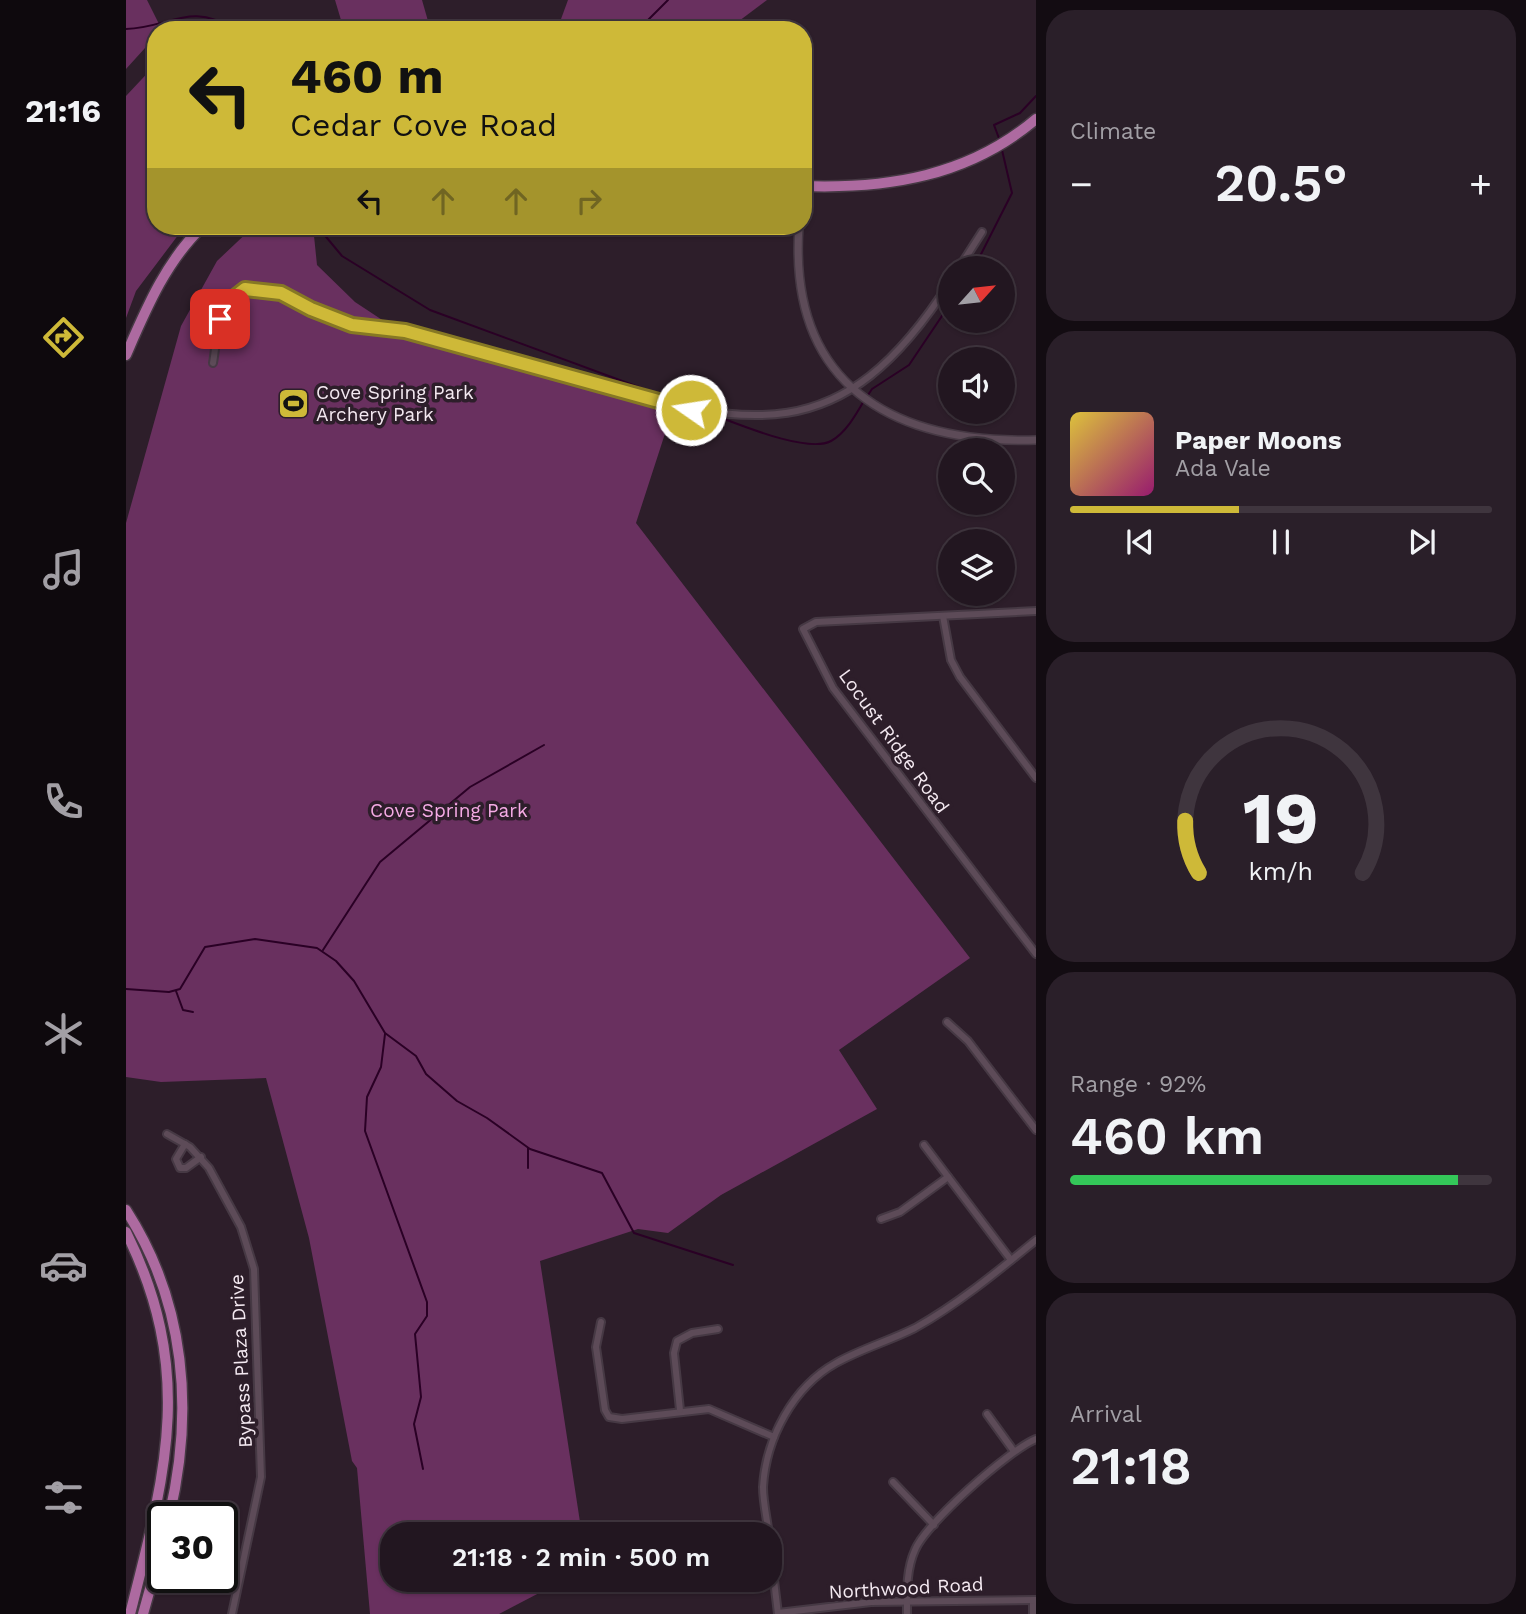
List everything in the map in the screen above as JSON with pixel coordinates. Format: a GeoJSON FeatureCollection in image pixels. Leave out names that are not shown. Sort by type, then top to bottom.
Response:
{"type":"FeatureCollection","features":[{"type":"Feature","properties":{"kind":"highway"},"geometry":{"type":"LineString","coordinates":[[812,186],[869,186],[919,178],[989,151],[1036,119]]}},
{"type":"Feature","properties":{"kind":"highway"},"geometry":{"type":"LineString","coordinates":[[126,355],[169,267],[179,250],[194,235]]}},
{"type":"Feature","properties":{"kind":"highway"},"geometry":{"type":"LineString","coordinates":[[126,1210],[161,1280],[178,1345],[183,1430],[171,1502]]}},
{"type":"Feature","properties":{"kind":"highway"},"geometry":{"type":"LineString","coordinates":[[126,1232],[156,1306],[167,1365],[170,1404],[163,1479],[130,1614]]}},
{"type":"Feature","properties":{"kind":"highway"},"geometry":{"type":"LineString","coordinates":[[143,1614],[149,1593]]}},
{"type":"Feature","properties":{"kind":"street"},"geometry":{"type":"LineString","coordinates":[[967,256],[982,232]]}},
{"type":"Feature","properties":{"kind":"street"},"geometry":{"type":"LineString","coordinates":[[799,235],[798,276],[803,308],[825,355],[853,389],[888,414],[922,428],[975,438],[1036,440]]}},
{"type":"Feature","properties":{"kind":"street"},"geometry":{"type":"LineString","coordinates":[[213,363],[220,319],[227,303],[236,294],[255,288],[281,293],[311,309],[352,325],[405,331],[628,394],[718,415],[744,417],[779,414],[818,404],[853,389],[910,340],[938,299]]}},
{"type":"Feature","properties":{"kind":"street","name":"Locust Ridge Road"},"geometry":{"type":"LineString","coordinates":[[1036,611],[816,622],[803,629],[833,688],[1036,954]]}},
{"type":"Feature","properties":{"kind":"street"},"geometry":{"type":"LineString","coordinates":[[943,616],[951,660],[960,677],[1036,778]]}},
{"type":"Feature","properties":{"kind":"street"},"geometry":{"type":"LineString","coordinates":[[947,1022],[968,1041],[1036,1130]]}},
{"type":"Feature","properties":{"kind":"street","name":"Bypass Plaza Drive"},"geometry":{"type":"LineString","coordinates":[[167,1134],[201,1157],[220,1186],[246,1238],[255,1286],[261,1477],[232,1614]]}},
{"type":"Feature","properties":{"kind":"street"},"geometry":{"type":"LineString","coordinates":[[185,1144],[176,1159],[180,1168],[186,1168],[201,1157]]}},
{"type":"Feature","properties":{"kind":"street"},"geometry":{"type":"LineString","coordinates":[[924,1145],[1011,1260]]}},
{"type":"Feature","properties":{"kind":"street"},"geometry":{"type":"LineString","coordinates":[[881,1219],[900,1212],[948,1177]]}},
{"type":"Feature","properties":{"kind":"street"},"geometry":{"type":"LineString","coordinates":[[767,1522],[763,1489],[766,1461],[774,1437],[795,1399],[820,1374],[836,1363],[924,1322],[1036,1240]]}},
{"type":"Feature","properties":{"kind":"street"},"geometry":{"type":"LineString","coordinates":[[601,1322],[597,1355],[607,1416],[622,1419],[680,1410],[713,1410],[774,1437]]}},
{"type":"Feature","properties":{"kind":"street"},"geometry":{"type":"LineString","coordinates":[[680,1410],[674,1353],[677,1341],[692,1333],[718,1329]]}},
{"type":"Feature","properties":{"kind":"street"},"geometry":{"type":"LineString","coordinates":[[986,1414],[1013,1450]]}},
{"type":"Feature","properties":{"kind":"street"},"geometry":{"type":"LineString","coordinates":[[907,1614],[909,1571],[915,1550],[934,1525],[1013,1450],[1036,1439]]}},
{"type":"Feature","properties":{"kind":"street"},"geometry":{"type":"LineString","coordinates":[[893,1482],[934,1525]]}},
{"type":"Feature","properties":{"kind":"street"},"geometry":{"type":"LineString","coordinates":[[775,1592],[778,1614]]}},
{"type":"Feature","properties":{"kind":"street"},"geometry":{"type":"LineString","coordinates":[[1033,1614],[1034,1600]]}},
{"type":"Feature","properties":{"kind":"street","name":"Northwood Road"},"geometry":{"type":"LineString","coordinates":[[778,1614],[871,1602],[1034,1600]]}},
{"type":"Feature","properties":{"kind":"green space"},"geometry":{"type":"Polygon","coordinates":[[[126,0],[147,0],[158,21],[147,21],[147,47],[126,69],[126,0]]]}},
{"type":"Feature","properties":{"kind":"green space"},"geometry":{"type":"Polygon","coordinates":[[[335,0],[422,0],[428,21],[341,21],[335,0]]]}},
{"type":"Feature","properties":{"kind":"green space"},"geometry":{"type":"Polygon","coordinates":[[[568,0],[767,0],[739,21],[560,21],[568,0]]]}},
{"type":"Feature","properties":{"kind":"green space"},"geometry":{"type":"Polygon","coordinates":[[[147,74],[147,235],[178,235],[136,291],[126,318],[126,96],[147,74]]]}},
{"type":"Feature","properties":{"kind":"green space","name":"Cove Spring Park"},"geometry":{"type":"Polygon","coordinates":[[[244,235],[314,235],[317,265],[355,302],[411,339],[672,412],[636,523],[970,958],[839,1050],[877,1109],[721,1195],[668,1233],[638,1229],[540,1261],[580,1522],[380,1522],[380,1592],[541,1592],[499,1614],[370,1614],[357,1468],[352,1461],[309,1238],[266,1078],[161,1082],[126,1077],[126,523],[181,326],[217,261],[244,235]]]}},
{"type":"Feature","properties":{"kind":"waterway"},"geometry":{"type":"LineString","coordinates":[[647,21],[668,0]]}},
{"type":"Feature","properties":{"kind":"waterway"},"geometry":{"type":"LineString","coordinates":[[168,21],[192,16],[219,21]]}},
{"type":"Feature","properties":{"kind":"waterway"},"geometry":{"type":"LineString","coordinates":[[126,29],[147,26]]}},
{"type":"Feature","properties":{"kind":"waterway"},"geometry":{"type":"LineString","coordinates":[[1000,141],[994,125],[1020,113],[1036,96]]}},
{"type":"Feature","properties":{"kind":"waterway"},"geometry":{"type":"LineString","coordinates":[[980,256],[1012,193],[1002,150]]}},
{"type":"Feature","properties":{"kind":"waterway"},"geometry":{"type":"LineString","coordinates":[[324,235],[342,256],[430,310],[682,403]]}},
{"type":"Feature","properties":{"kind":"waterway"},"geometry":{"type":"LineString","coordinates":[[868,395],[872,389],[909,365],[938,322]]}},
{"type":"Feature","properties":{"kind":"waterway"},"geometry":{"type":"LineString","coordinates":[[711,414],[789,441],[820,444],[831,441],[842,433],[865,399]]}},
{"type":"Feature","properties":{"kind":"waterway"},"geometry":{"type":"LineString","coordinates":[[323,950],[380,862],[470,787],[544,745]]}},
{"type":"Feature","properties":{"kind":"waterway"},"geometry":{"type":"LineString","coordinates":[[126,989],[169,992],[180,989],[205,947],[255,939],[317,948],[336,961],[354,981],[385,1033],[416,1056],[426,1074],[457,1101],[487,1118],[530,1149],[602,1173],[634,1233],[733,1265]]}},
{"type":"Feature","properties":{"kind":"waterway"},"geometry":{"type":"LineString","coordinates":[[176,991],[183,1010],[193,1012]]}},
{"type":"Feature","properties":{"kind":"waterway"},"geometry":{"type":"LineString","coordinates":[[385,1034],[381,1067],[367,1097],[365,1131],[427,1302],[427,1316],[415,1334],[421,1397],[414,1424],[423,1469]]}},
{"type":"Feature","properties":{"kind":"waterway"},"geometry":{"type":"LineString","coordinates":[[528,1148],[528,1168]]}},
{"type":"Feature","properties":{"kind":"place","name":"Cove Spring Park Archery Park"},"geometry":{"type":"Point","coordinates":[293,403]}},
{"type":"Feature","properties":{"kind":"route"},"geometry":{"type":"LineString","coordinates":[[220,319],[227,303],[245,289],[281,293],[333,319],[352,325],[405,331],[476,353],[691,410]]}}]}
